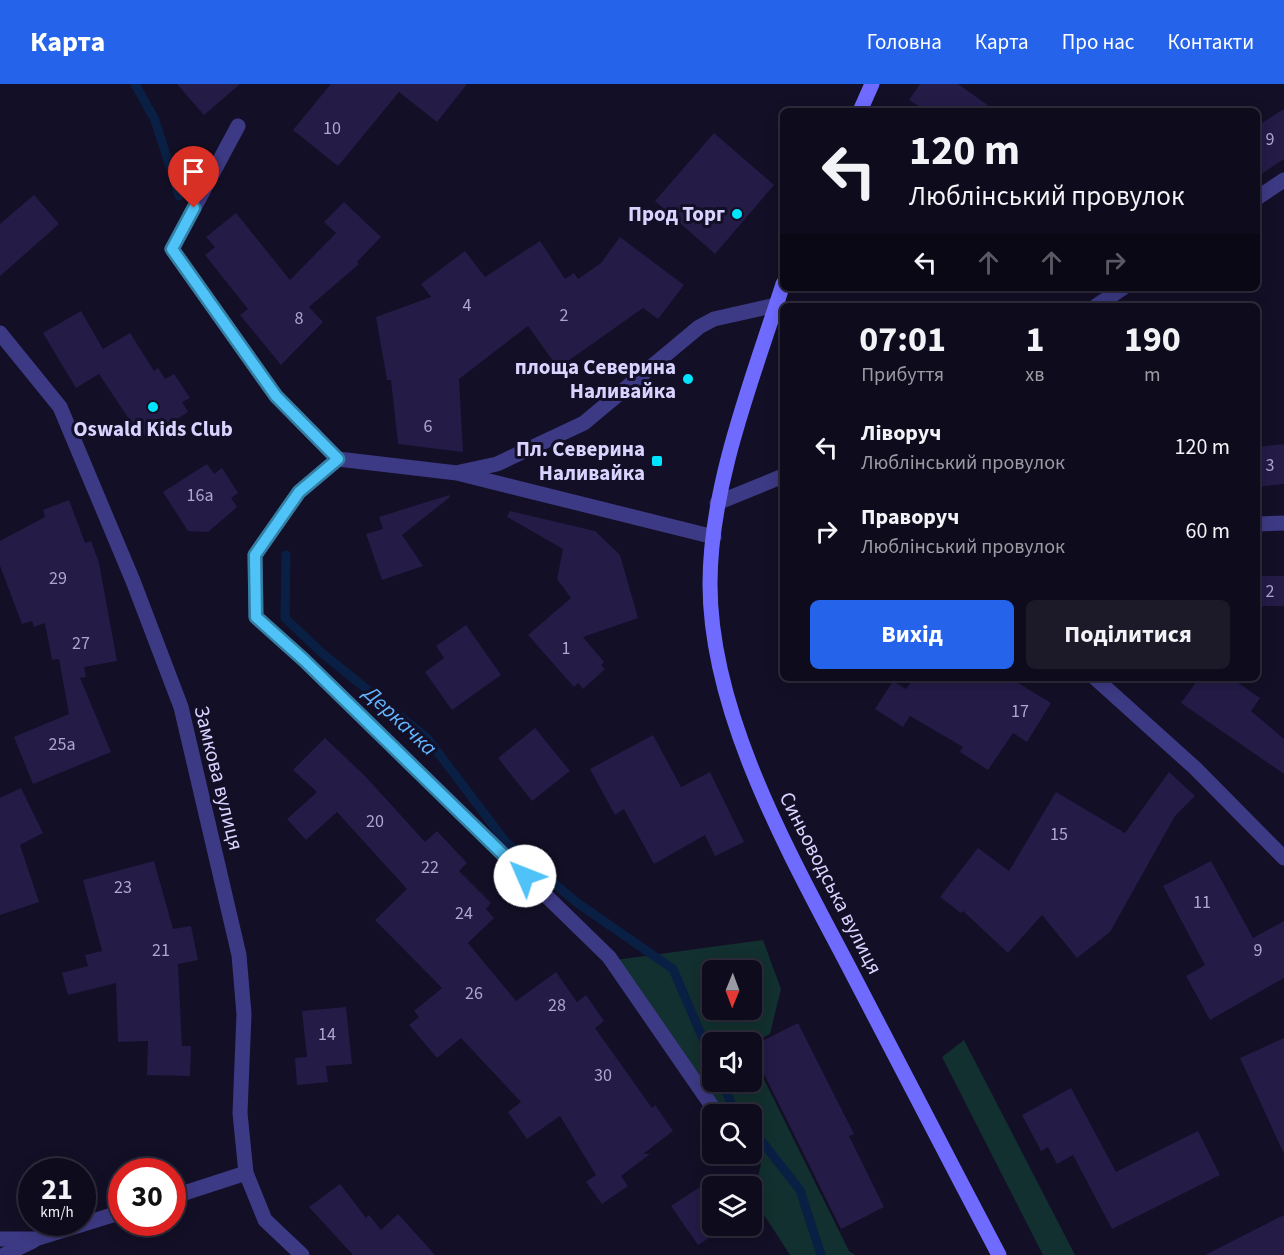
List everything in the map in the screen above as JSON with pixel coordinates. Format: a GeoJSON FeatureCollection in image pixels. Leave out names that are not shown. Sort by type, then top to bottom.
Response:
{"type":"FeatureCollection","features":[{"type":"Feature","properties":{"kind":"main road"},"geometry":{"type":"LineString","coordinates":[[861,108],[868,87]]}},
{"type":"Feature","properties":{"kind":"main road","name":"Синьоводська вулиця"},"geometry":{"type":"LineString","coordinates":[[780,306],[717,503],[710,585],[720,670],[756,778],[790,854],[999,1255]]}},
{"type":"Feature","properties":{"kind":"street"},"geometry":{"type":"LineString","coordinates":[[238,126],[172,249],[276,396],[338,459],[457,473],[714,537]]}},
{"type":"Feature","properties":{"kind":"street"},"geometry":{"type":"LineString","coordinates":[[1260,196],[1284,180]]}},
{"type":"Feature","properties":{"kind":"street"},"geometry":{"type":"LineString","coordinates":[[1100,303],[1118,291]]}},
{"type":"Feature","properties":{"kind":"street"},"geometry":{"type":"LineString","coordinates":[[457,473],[497,464],[584,423],[699,327],[714,319],[780,306]]}},
{"type":"Feature","properties":{"kind":"street","name":"Замкова вулиця"},"geometry":{"type":"LineString","coordinates":[[0,333],[60,407],[134,581],[181,707],[239,954],[244,1014],[240,1113],[246,1173],[265,1220],[302,1255]]}},
{"type":"Feature","properties":{"kind":"street"},"geometry":{"type":"LineString","coordinates":[[338,459],[299,492],[255,555],[256,617],[304,660],[609,957],[710,1104]]}},
{"type":"Feature","properties":{"kind":"street"},"geometry":{"type":"LineString","coordinates":[[717,503],[780,477]]}},
{"type":"Feature","properties":{"kind":"street"},"geometry":{"type":"LineString","coordinates":[[1260,524],[1284,523]]}},
{"type":"Feature","properties":{"kind":"street"},"geometry":{"type":"LineString","coordinates":[[1098,681],[1195,768],[1284,858]]}},
{"type":"Feature","properties":{"kind":"street"},"geometry":{"type":"LineString","coordinates":[[186,1192],[246,1173]]}},
{"type":"Feature","properties":{"kind":"street"},"geometry":{"type":"LineString","coordinates":[[4,1255],[35,1239],[108,1216]]}},
{"type":"Feature","properties":{"kind":"street"},"geometry":{"type":"LineString","coordinates":[[0,1239],[35,1239]]}},
{"type":"Feature","properties":{"kind":"green space"},"geometry":{"type":"Polygon","coordinates":[[[763,940],[781,989],[770,1034],[762,1038],[762,1032],[702,1032],[702,1085],[615,960],[763,940]]]}},
{"type":"Feature","properties":{"kind":"green space"},"geometry":{"type":"Polygon","coordinates":[[[964,1040],[1075,1255],[1043,1255],[942,1057],[964,1040]]]}},
{"type":"Feature","properties":{"kind":"green space"},"geometry":{"type":"Polygon","coordinates":[[[762,1075],[849,1251],[855,1255],[790,1255],[762,1212],[762,1176],[758,1176],[762,1164],[762,1104],[715,1104],[707,1092],[762,1092],[762,1075]]]}},
{"type":"Feature","properties":{"kind":"building"},"geometry":{"type":"Polygon","coordinates":[[[177,84],[240,84],[204,115],[177,84]]]}},
{"type":"Feature","properties":{"kind":"building"},"geometry":{"type":"Polygon","coordinates":[[[331,84],[467,84],[437,122],[399,92],[338,166],[293,130],[331,84]]]}},
{"type":"Feature","properties":{"kind":"building"},"geometry":{"type":"Polygon","coordinates":[[[920,84],[958,84],[992,108],[921,108],[909,100],[920,84]]]}},
{"type":"Feature","properties":{"kind":"building"},"geometry":{"type":"Polygon","coordinates":[[[1284,109],[1284,159],[1260,175],[1260,124],[1284,109]]]}},
{"type":"Feature","properties":{"kind":"building"},"geometry":{"type":"Polygon","coordinates":[[[714,133],[774,185],[715,254],[655,201],[714,133]]]}},
{"type":"Feature","properties":{"kind":"building"},"geometry":{"type":"Polygon","coordinates":[[[34,195],[59,224],[0,276],[0,224],[34,195]]]}},
{"type":"Feature","properties":{"kind":"building"},"geometry":{"type":"Polygon","coordinates":[[[344,202],[381,237],[357,262],[359,264],[309,307],[323,322],[281,365],[240,315],[248,309],[205,255],[215,247],[206,237],[236,213],[290,280],[336,233],[324,222],[344,202]]]}},
{"type":"Feature","properties":{"kind":"building"},"geometry":{"type":"Polygon","coordinates":[[[620,237],[684,285],[658,319],[643,308],[558,368],[528,326],[459,379],[463,452],[398,444],[391,380],[387,380],[376,317],[431,297],[421,284],[465,251],[485,277],[540,241],[565,279],[574,273],[578,279],[601,263],[620,237]]]}},
{"type":"Feature","properties":{"kind":"building"},"geometry":{"type":"Polygon","coordinates":[[[81,311],[103,349],[130,333],[154,371],[158,368],[165,379],[174,374],[190,398],[182,402],[188,412],[165,427],[173,439],[139,434],[99,374],[76,388],[43,333],[81,311]]]}},
{"type":"Feature","properties":{"kind":"building"},"geometry":{"type":"Polygon","coordinates":[[[1284,444],[1284,484],[1260,487],[1260,447],[1284,444]]]}},
{"type":"Feature","properties":{"kind":"building"},"geometry":{"type":"Polygon","coordinates":[[[207,464],[214,474],[222,468],[238,493],[231,498],[237,507],[208,532],[188,531],[163,492],[207,464]]]}},
{"type":"Feature","properties":{"kind":"building"},"geometry":{"type":"Polygon","coordinates":[[[449,495],[450,497],[402,535],[423,566],[382,580],[366,534],[383,529],[379,517],[449,495]]]}},
{"type":"Feature","properties":{"kind":"building"},"geometry":{"type":"Polygon","coordinates":[[[69,500],[85,543],[91,541],[99,563],[117,661],[84,667],[86,677],[80,678],[111,752],[33,784],[14,737],[69,714],[59,659],[52,660],[45,623],[34,627],[32,621],[22,624],[0,566],[0,541],[45,517],[43,510],[69,500]]]}},
{"type":"Feature","properties":{"kind":"building"},"geometry":{"type":"Polygon","coordinates":[[[510,511],[595,531],[620,555],[638,618],[583,637],[604,662],[601,665],[605,669],[583,689],[578,683],[574,687],[528,635],[571,598],[557,579],[563,549],[507,517],[510,511]]]}},
{"type":"Feature","properties":{"kind":"building"},"geometry":{"type":"Polygon","coordinates":[[[1260,576],[1284,576],[1284,606],[1260,606],[1260,576]]]}},
{"type":"Feature","properties":{"kind":"building"},"geometry":{"type":"Polygon","coordinates":[[[466,625],[501,675],[452,710],[425,672],[444,658],[436,646],[466,625]]]}},
{"type":"Feature","properties":{"kind":"building"},"geometry":{"type":"Polygon","coordinates":[[[893,681],[906,689],[912,681],[1015,681],[1051,703],[1027,742],[1013,733],[988,770],[960,752],[963,747],[910,716],[903,727],[875,709],[893,681]]]}},
{"type":"Feature","properties":{"kind":"building"},"geometry":{"type":"Polygon","coordinates":[[[1197,681],[1235,681],[1260,698],[1251,711],[1284,739],[1284,774],[1181,703],[1197,681]]]}},
{"type":"Feature","properties":{"kind":"building"},"geometry":{"type":"Polygon","coordinates":[[[535,728],[570,771],[532,801],[498,758],[535,728]]]}},
{"type":"Feature","properties":{"kind":"building"},"geometry":{"type":"Polygon","coordinates":[[[653,735],[681,787],[710,772],[744,842],[715,856],[705,835],[654,864],[624,809],[615,815],[590,769],[653,735]]]}},
{"type":"Feature","properties":{"kind":"building"},"geometry":{"type":"Polygon","coordinates":[[[325,738],[366,777],[425,842],[437,831],[467,863],[459,871],[491,903],[486,909],[494,918],[468,943],[516,1001],[556,972],[577,1002],[586,995],[604,1021],[595,1028],[652,1108],[655,1105],[673,1131],[643,1154],[650,1154],[621,1176],[628,1186],[602,1204],[586,1182],[596,1175],[560,1116],[527,1139],[508,1112],[521,1102],[461,1038],[437,1058],[409,1025],[419,1017],[414,1011],[442,988],[375,920],[407,889],[337,812],[306,840],[287,819],[317,792],[293,770],[325,738]]]}},
{"type":"Feature","properties":{"kind":"building"},"geometry":{"type":"Polygon","coordinates":[[[1169,772],[1195,796],[1175,816],[1110,932],[1077,958],[1042,915],[1008,953],[963,911],[961,913],[940,897],[978,848],[1009,871],[1056,792],[1125,833],[1169,772]]]}},
{"type":"Feature","properties":{"kind":"building"},"geometry":{"type":"Polygon","coordinates":[[[21,788],[43,833],[20,845],[39,902],[0,915],[0,798],[21,788]]]}},
{"type":"Feature","properties":{"kind":"building"},"geometry":{"type":"Polygon","coordinates":[[[154,861],[173,929],[191,926],[198,960],[178,964],[182,1046],[191,1046],[190,1076],[147,1075],[148,1041],[118,1042],[116,983],[68,995],[62,973],[88,966],[85,955],[102,951],[83,880],[154,861]]]}},
{"type":"Feature","properties":{"kind":"building"},"geometry":{"type":"Polygon","coordinates":[[[1211,861],[1253,938],[1284,921],[1284,978],[1210,1020],[1186,976],[1205,965],[1163,886],[1211,861]]]}},
{"type":"Feature","properties":{"kind":"building"},"geometry":{"type":"Polygon","coordinates":[[[346,1007],[352,1064],[326,1066],[328,1082],[297,1085],[295,1058],[307,1057],[302,1011],[346,1007]]]}},
{"type":"Feature","properties":{"kind":"building"},"geometry":{"type":"Polygon","coordinates":[[[798,1023],[854,1134],[849,1136],[884,1207],[841,1229],[762,1070],[762,1041],[798,1023]]]}},
{"type":"Feature","properties":{"kind":"building"},"geometry":{"type":"Polygon","coordinates":[[[1284,1038],[1284,1154],[1240,1058],[1284,1038]]]}},
{"type":"Feature","properties":{"kind":"building"},"geometry":{"type":"Polygon","coordinates":[[[1071,1088],[1116,1172],[1198,1131],[1220,1175],[1112,1229],[1073,1155],[1057,1164],[1048,1147],[1041,1151],[1022,1115],[1071,1088]]]}},
{"type":"Feature","properties":{"kind":"building"},"geometry":{"type":"Polygon","coordinates":[[[340,1184],[366,1218],[369,1215],[381,1230],[398,1214],[435,1255],[353,1255],[309,1207],[340,1184]]]}},
{"type":"Feature","properties":{"kind":"building"},"geometry":{"type":"Polygon","coordinates":[[[702,1186],[702,1236],[712,1236],[698,1245],[671,1206],[702,1186]]]}},
{"type":"Feature","properties":{"kind":"building"},"geometry":{"type":"Polygon","coordinates":[[[1284,1215],[1284,1255],[1205,1255],[1284,1215]]]}},
{"type":"Feature","properties":{"kind":"waterway","name":"Деркачка"},"geometry":{"type":"LineString","coordinates":[[135,84],[155,120],[179,196]]}},
{"type":"Feature","properties":{"kind":"waterway","name":"Деркачка"},"geometry":{"type":"LineString","coordinates":[[286,555],[285,618],[322,653],[427,738],[505,841],[576,902],[673,969],[702,1037]]}},
{"type":"Feature","properties":{"kind":"waterway","name":"Деркачка"},"geometry":{"type":"LineString","coordinates":[[726,1092],[732,1104]]}},
{"type":"Feature","properties":{"kind":"waterway","name":"Деркачка"},"geometry":{"type":"LineString","coordinates":[[762,1142],[800,1190],[821,1255]]}},
{"type":"Feature","properties":{"kind":"place","name":"Прод Торг"},"geometry":{"type":"Point","coordinates":[737,214]}},
{"type":"Feature","properties":{"kind":"place","name":"площа Северина Наливайка"},"geometry":{"type":"Point","coordinates":[688,379]}},
{"type":"Feature","properties":{"kind":"place","name":"Oswald Kids Club"},"geometry":{"type":"Point","coordinates":[153,407]}},
{"type":"Feature","properties":{"kind":"place","name":"Пл. Северина Наливайка"},"geometry":{"type":"Point","coordinates":[657,461]}},
{"type":"Feature","properties":{"kind":"route"},"geometry":{"type":"LineString","coordinates":[[194,208],[172,249],[276,396],[338,459],[299,492],[255,555],[256,617],[304,660],[525,876]]}}]}
